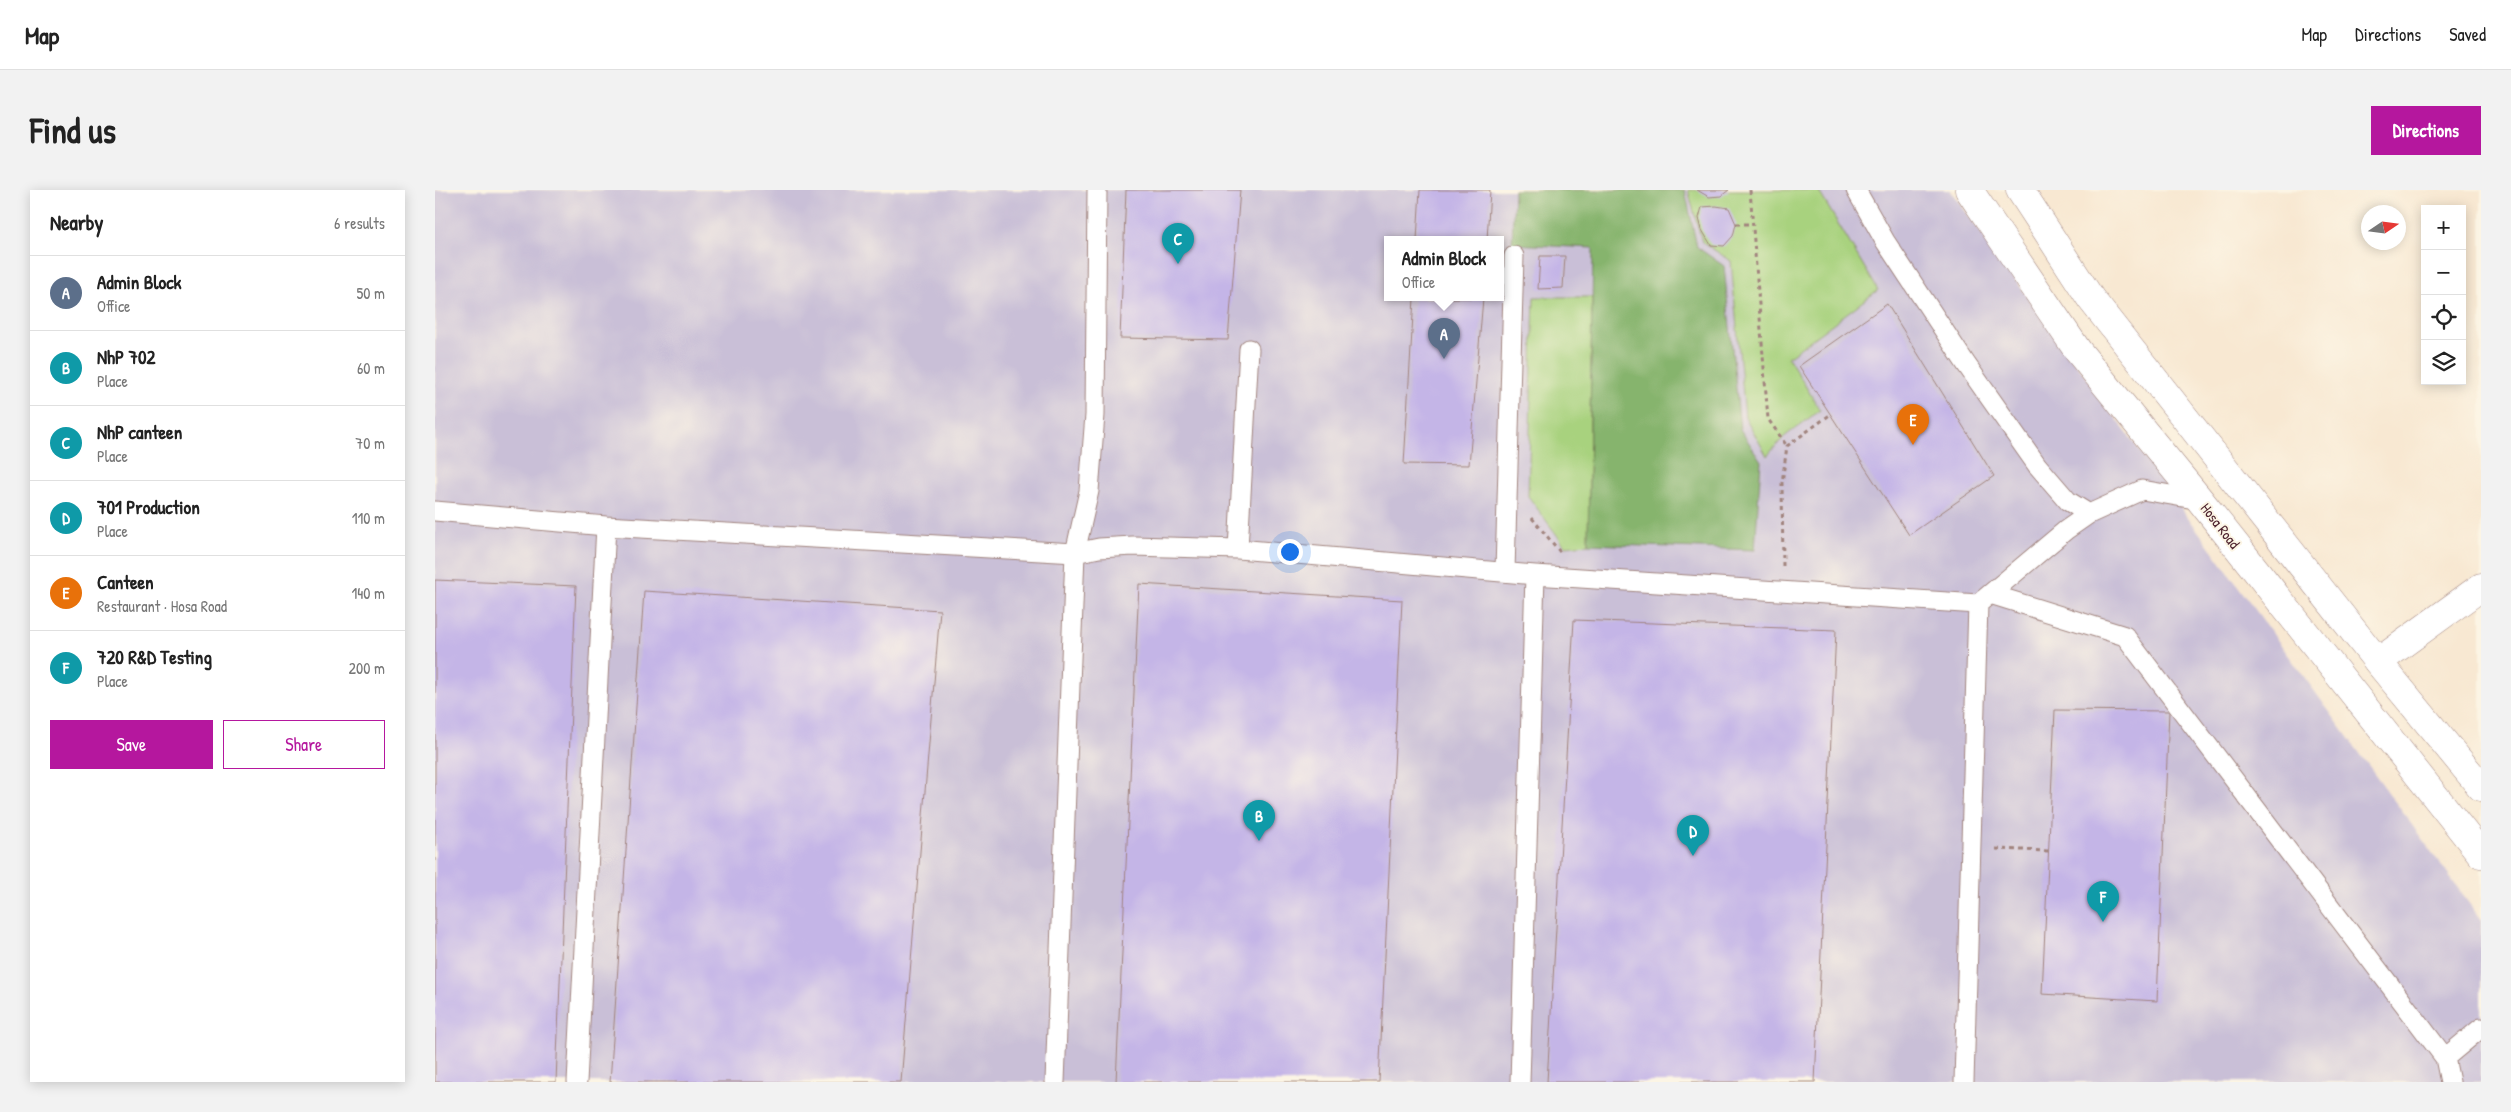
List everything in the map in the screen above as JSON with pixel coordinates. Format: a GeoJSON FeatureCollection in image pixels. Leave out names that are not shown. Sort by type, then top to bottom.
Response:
{"type":"FeatureCollection","features":[{"type":"Feature","properties":{"kind":"main road","name":"Hosa Road"},"geometry":{"type":"LineString","coordinates":[[1969,190],[2078,351],[2200,500],[2481,854]]}},
{"type":"Feature","properties":{"kind":"main road"},"geometry":{"type":"LineString","coordinates":[[2021,190],[2091,299],[2378,662],[2481,787]]}},
{"type":"Feature","properties":{"kind":"main road"},"geometry":{"type":"LineString","coordinates":[[2378,662],[2481,587]]}},
{"type":"Feature","properties":{"kind":"lane"},"geometry":{"type":"LineString","coordinates":[[1055,1082],[1075,554],[1089,491],[1095,415],[1097,190]]}},
{"type":"Feature","properties":{"kind":"lane"},"geometry":{"type":"LineString","coordinates":[[1856,190],[1885,241],[1961,356],[2037,465],[2067,501],[2089,514]]}},
{"type":"Feature","properties":{"kind":"lane"},"geometry":{"type":"LineString","coordinates":[[1505,571],[1514,256]]}},
{"type":"Feature","properties":{"kind":"lane"},"geometry":{"type":"LineString","coordinates":[[1238,549],[1249,349]]}},
{"type":"Feature","properties":{"kind":"lane"},"geometry":{"type":"LineString","coordinates":[[1964,1082],[1984,599],[2066,530],[2089,514],[2143,490],[2200,500]]}},
{"type":"Feature","properties":{"kind":"lane"},"geometry":{"type":"LineString","coordinates":[[435,511],[606,526],[1075,554],[1099,548],[1133,546],[1238,549],[1535,574],[1984,599],[2125,636],[2445,1058],[2450,1082]]}},
{"type":"Feature","properties":{"kind":"lane"},"geometry":{"type":"LineString","coordinates":[[577,1082],[606,526]]}},
{"type":"Feature","properties":{"kind":"lane"},"geometry":{"type":"LineString","coordinates":[[1520,1082],[1535,574]]}},
{"type":"Feature","properties":{"kind":"lane"},"geometry":{"type":"LineString","coordinates":[[2445,1058],[2481,1028]]}},
{"type":"Feature","properties":{"kind":"path"},"geometry":{"type":"LineString","coordinates":[[1750,190],[1768,419],[1787,446],[1782,482],[1783,571]]}},
{"type":"Feature","properties":{"kind":"path"},"geometry":{"type":"LineString","coordinates":[[1736,224],[1753,224]]}},
{"type":"Feature","properties":{"kind":"path"},"geometry":{"type":"LineString","coordinates":[[1787,446],[1831,414]]}},
{"type":"Feature","properties":{"kind":"path"},"geometry":{"type":"LineString","coordinates":[[1530,515],[1565,558]]}},
{"type":"Feature","properties":{"kind":"shaded area"},"geometry":{"type":"Polygon","coordinates":[[[435,190],[1950,190],[2481,920],[2481,1082],[435,1082],[435,190]]]}},
{"type":"Feature","properties":{"kind":"green space"},"geometry":{"type":"Polygon","coordinates":[[[1514,190],[1685,190],[1697,247],[1724,266],[1740,429],[1761,461],[1755,550],[1588,544],[1593,248],[1512,244],[1514,190]]]}},
{"type":"Feature","properties":{"kind":"green space"},"geometry":{"type":"Polygon","coordinates":[[[1688,190],[1818,190],[1878,290],[1788,357],[1820,410],[1784,437],[1767,456],[1745,417],[1731,261],[1702,242],[1688,190]]]}},
{"type":"Feature","properties":{"kind":"green space"},"geometry":{"type":"Polygon","coordinates":[[[1534,297],[1592,297],[1588,544],[1565,546],[1528,496],[1534,297]]]}},
{"type":"Feature","properties":{"kind":"building"},"geometry":{"type":"Polygon","coordinates":[[[1126,190],[1240,190],[1228,340],[1120,338],[1126,190]]]}},
{"type":"Feature","properties":{"kind":"building"},"geometry":{"type":"Polygon","coordinates":[[[1420,190],[1490,190],[1487,236],[1417,236],[1420,190]]]}},
{"type":"Feature","properties":{"kind":"building"},"geometry":{"type":"Polygon","coordinates":[[[1697,190],[1729,190],[1721,196],[1709,197],[1697,190]]]}},
{"type":"Feature","properties":{"kind":"building"},"geometry":{"type":"Polygon","coordinates":[[[1716,206],[1729,208],[1736,224],[1733,236],[1724,246],[1711,245],[1702,230],[1699,218],[1702,207],[1716,206]]]}},
{"type":"Feature","properties":{"kind":"building"},"geometry":{"type":"Polygon","coordinates":[[[1540,256],[1565,256],[1563,288],[1538,289],[1540,256]]]}},
{"type":"Feature","properties":{"kind":"building"},"geometry":{"type":"Polygon","coordinates":[[[1414,301],[1483,301],[1469,465],[1404,464],[1414,301]]]}},
{"type":"Feature","properties":{"kind":"building"},"geometry":{"type":"Polygon","coordinates":[[[1887,304],[1994,476],[1909,535],[1799,366],[1887,304]]]}},
{"type":"Feature","properties":{"kind":"building"},"geometry":{"type":"Polygon","coordinates":[[[435,580],[576,586],[556,1082],[435,1082],[435,580]]]}},
{"type":"Feature","properties":{"kind":"building"},"geometry":{"type":"Polygon","coordinates":[[[1139,584],[1402,600],[1379,1082],[1116,1082],[1139,584]]]}},
{"type":"Feature","properties":{"kind":"building"},"geometry":{"type":"Polygon","coordinates":[[[644,591],[940,610],[901,1082],[610,1082],[644,591]]]}},
{"type":"Feature","properties":{"kind":"building"},"geometry":{"type":"Polygon","coordinates":[[[1574,620],[1836,630],[1815,1082],[1547,1082],[1574,620]]]}},
{"type":"Feature","properties":{"kind":"building"},"geometry":{"type":"Polygon","coordinates":[[[2055,710],[2169,711],[2157,1001],[2042,994],[2055,710]]]}},
{"type":"Feature","properties":{"kind":"place","name":"NhP canteen"},"geometry":{"type":"Point","coordinates":[1178,264]}},
{"type":"Feature","properties":{"kind":"place","name":"Admin Block"},"geometry":{"type":"Point","coordinates":[1444,359]}},
{"type":"Feature","properties":{"kind":"place","name":"Canteen"},"geometry":{"type":"Point","coordinates":[1913,445]}},
{"type":"Feature","properties":{"kind":"place","name":"NhP 702"},"geometry":{"type":"Point","coordinates":[1259,841]}},
{"type":"Feature","properties":{"kind":"place","name":"701 Production"},"geometry":{"type":"Point","coordinates":[1693,856]}},
{"type":"Feature","properties":{"kind":"place","name":"720 R&D Testing"},"geometry":{"type":"Point","coordinates":[2103,922]}}]}
